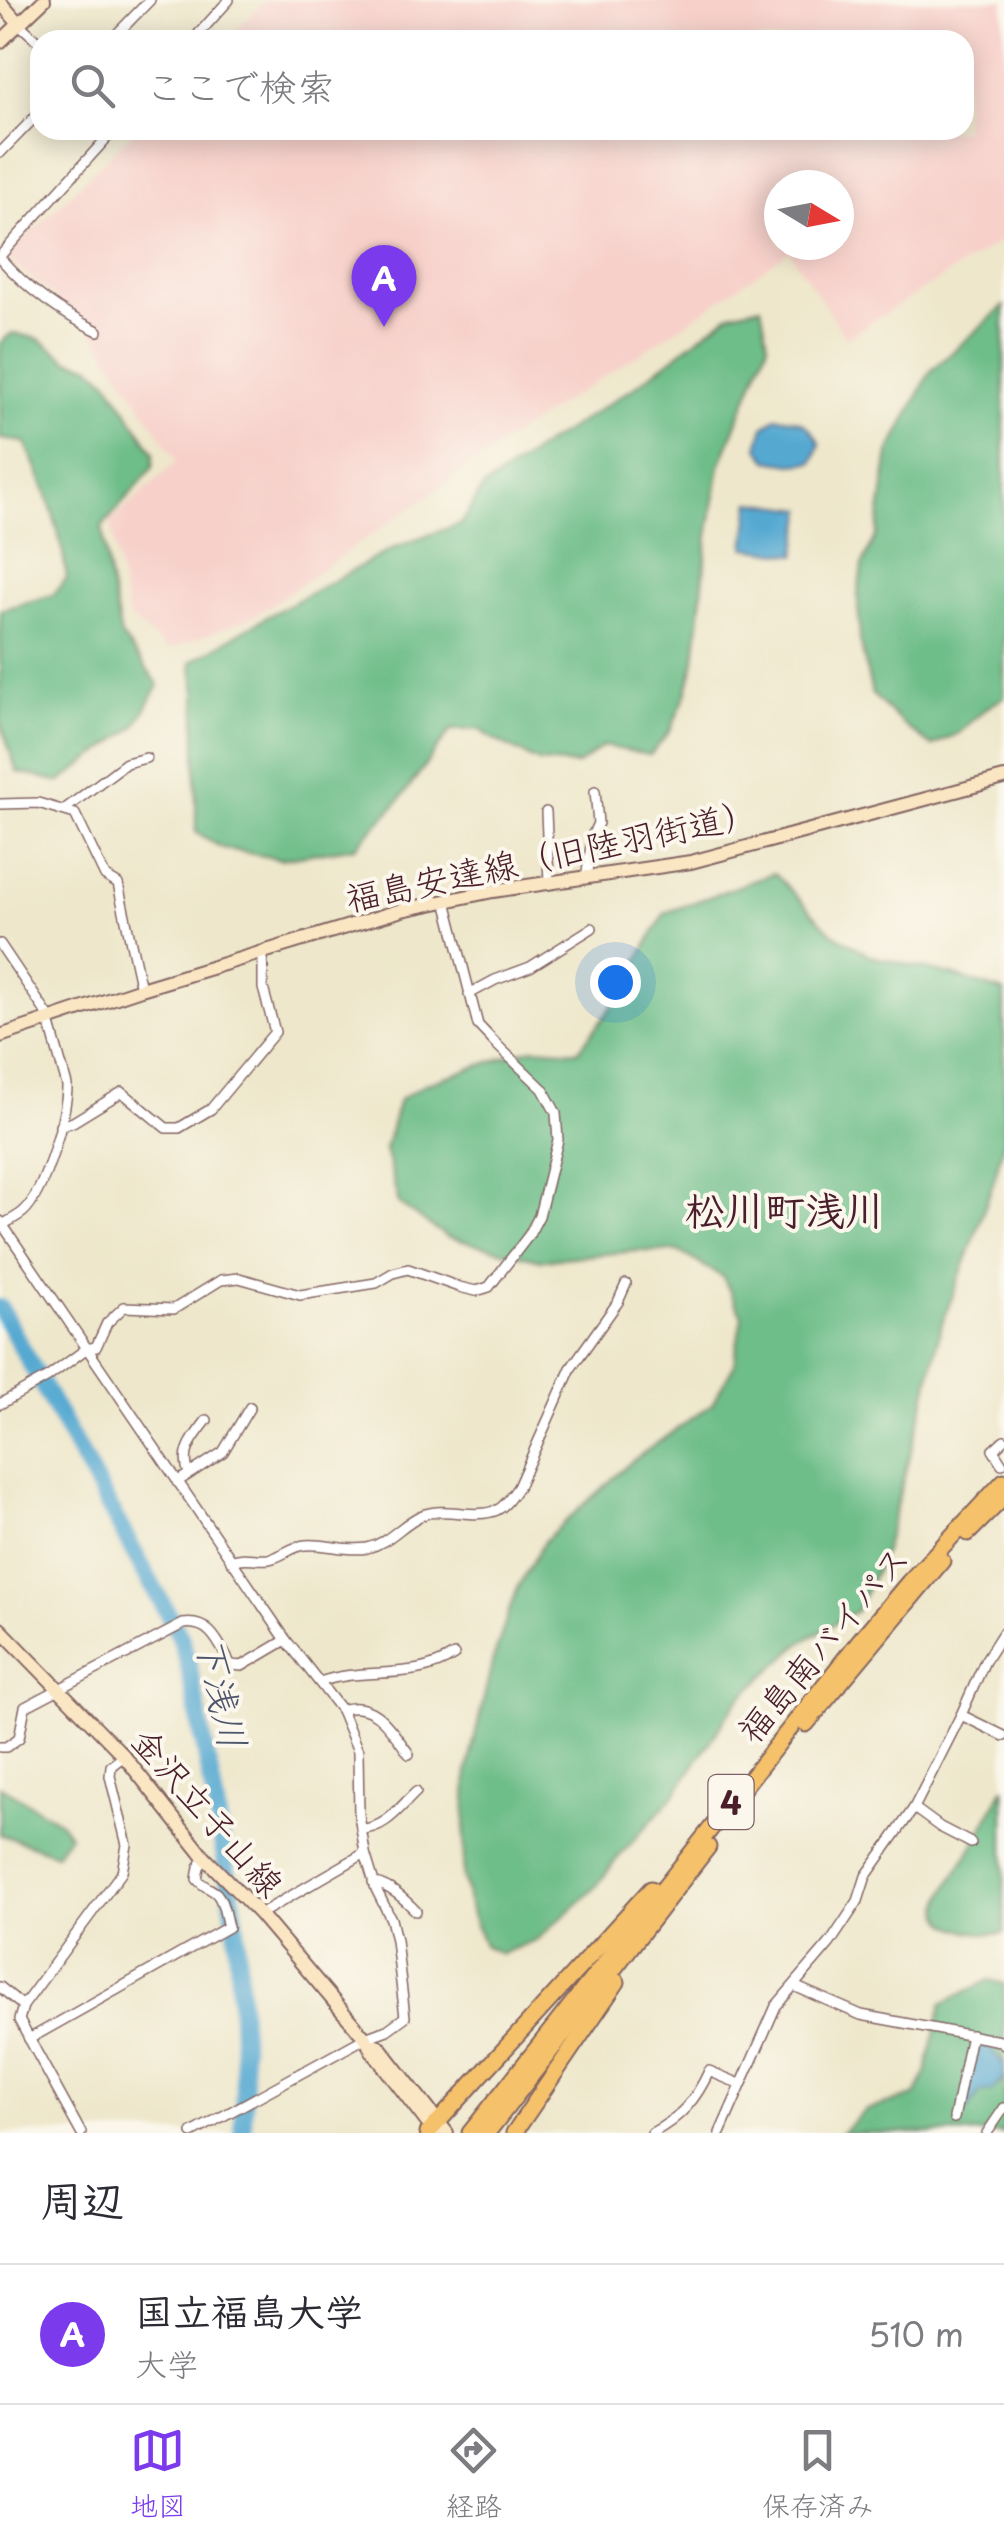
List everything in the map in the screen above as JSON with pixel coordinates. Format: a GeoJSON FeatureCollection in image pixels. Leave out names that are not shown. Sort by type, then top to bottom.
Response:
{"type":"FeatureCollection","features":[{"type":"Feature","properties":{"kind":"highway","name":"福島南バイパス"},"geometry":{"type":"LineString","coordinates":[[470,2133],[909,1582],[1004,1482]]}},
{"type":"Feature","properties":{"kind":"highway","name":"福島南バイパス"},"geometry":{"type":"LineString","coordinates":[[487,2133],[721,1830],[954,1546],[1004,1497]]}},
{"type":"Feature","properties":{"kind":"highway"},"geometry":{"type":"LineString","coordinates":[[436,2130],[733,1799]]}},
{"type":"Feature","properties":{"kind":"highway"},"geometry":{"type":"LineString","coordinates":[[514,2133],[721,1830]]}},
{"type":"Feature","properties":{"kind":"main road"},"geometry":{"type":"LineString","coordinates":[[0,42],[44,0]]}},
{"type":"Feature","properties":{"kind":"main road"},"geometry":{"type":"LineString","coordinates":[[0,2],[19,24]]}},
{"type":"Feature","properties":{"kind":"main road","name":"福島安達線（旧陸羽街道）"},"geometry":{"type":"LineString","coordinates":[[0,1036],[402,910],[493,890],[691,862],[1004,778]]}},
{"type":"Feature","properties":{"kind":"main road","name":"金沢立子山線"},"geometry":{"type":"LineString","coordinates":[[0,1629],[124,1756],[209,1861],[260,1914],[365,2038],[372,2052],[436,2130]]}},
{"type":"Feature","properties":{"kind":"street"},"geometry":{"type":"LineString","coordinates":[[121,30],[150,0]]}},
{"type":"Feature","properties":{"kind":"street"},"geometry":{"type":"LineString","coordinates":[[202,30],[229,0]]}},
{"type":"Feature","properties":{"kind":"street"},"geometry":{"type":"LineString","coordinates":[[19,24],[30,34]]}},
{"type":"Feature","properties":{"kind":"street"},"geometry":{"type":"LineString","coordinates":[[0,153],[30,122]]}},
{"type":"Feature","properties":{"kind":"street"},"geometry":{"type":"LineString","coordinates":[[98,331],[45,301],[0,257],[105,140]]}},
{"type":"Feature","properties":{"kind":"street"},"geometry":{"type":"LineString","coordinates":[[65,809],[126,763],[146,758]]}},
{"type":"Feature","properties":{"kind":"street"},"geometry":{"type":"LineString","coordinates":[[586,878],[598,823],[595,790]]}},
{"type":"Feature","properties":{"kind":"street"},"geometry":{"type":"LineString","coordinates":[[0,804],[38,803],[75,814],[105,876],[118,884],[141,989]]}},
{"type":"Feature","properties":{"kind":"street"},"geometry":{"type":"LineString","coordinates":[[546,812],[549,882]]}},
{"type":"Feature","properties":{"kind":"street"},"geometry":{"type":"LineString","coordinates":[[0,1404],[48,1378],[86,1349],[96,1347],[107,1323],[124,1306],[174,1309],[221,1280],[239,1278],[300,1295],[376,1283],[408,1269],[476,1291],[489,1287],[529,1236],[539,1216],[558,1140],[556,1113],[543,1088],[478,1025],[446,901]]}},
{"type":"Feature","properties":{"kind":"street"},"geometry":{"type":"LineString","coordinates":[[469,994],[530,967],[592,928]]}},
{"type":"Feature","properties":{"kind":"street"},"geometry":{"type":"LineString","coordinates":[[0,944],[47,1014],[68,1085],[60,1126],[40,1187],[25,1211],[1,1223],[286,1640],[341,1710],[358,1751],[365,1853],[396,1940],[405,2017],[192,2133]]}},
{"type":"Feature","properties":{"kind":"street"},"geometry":{"type":"LineString","coordinates":[[60,1126],[122,1092],[166,1128],[179,1128],[211,1109],[275,1032],[263,988],[263,951]]}},
{"type":"Feature","properties":{"kind":"street"},"geometry":{"type":"LineString","coordinates":[[231,1561],[240,1557],[267,1560],[304,1545],[366,1548],[435,1512],[498,1509],[518,1487],[571,1368],[618,1302],[626,1284]]}},
{"type":"Feature","properties":{"kind":"street"},"geometry":{"type":"LineString","coordinates":[[177,1482],[223,1452],[250,1407]]}},
{"type":"Feature","properties":{"kind":"street"},"geometry":{"type":"LineString","coordinates":[[188,1473],[184,1463],[186,1452],[207,1420]]}},
{"type":"Feature","properties":{"kind":"street"},"geometry":{"type":"LineString","coordinates":[[1002,1464],[993,1450],[1004,1440]]}},
{"type":"Feature","properties":{"kind":"street"},"geometry":{"type":"LineString","coordinates":[[0,1747],[20,1738],[25,1708],[184,1624],[195,1624],[211,1632],[223,1646],[231,1665],[242,1666],[286,1640]]}},
{"type":"Feature","properties":{"kind":"street"},"geometry":{"type":"LineString","coordinates":[[720,2133],[776,2006],[858,1901],[866,1876],[914,1808],[985,1661],[1003,1635]]}},
{"type":"Feature","properties":{"kind":"street"},"geometry":{"type":"LineString","coordinates":[[320,1682],[345,1674],[426,1669],[454,1655]]}},
{"type":"Feature","properties":{"kind":"street"},"geometry":{"type":"LineString","coordinates":[[341,1710],[362,1707],[372,1711],[409,1754]]}},
{"type":"Feature","properties":{"kind":"street"},"geometry":{"type":"LineString","coordinates":[[962,1715],[1004,1736]]}},
{"type":"Feature","properties":{"kind":"street"},"geometry":{"type":"LineString","coordinates":[[81,2133],[19,2020],[23,2006],[122,1872],[127,1845],[110,1776],[112,1766],[124,1756]]}},
{"type":"Feature","properties":{"kind":"street"},"geometry":{"type":"LineString","coordinates":[[361,1829],[374,1829],[384,1823],[416,1792]]}},
{"type":"Feature","properties":{"kind":"street"},"geometry":{"type":"LineString","coordinates":[[914,1808],[940,1828],[971,1843]]}},
{"type":"Feature","properties":{"kind":"street"},"geometry":{"type":"LineString","coordinates":[[260,1914],[365,1853]]}},
{"type":"Feature","properties":{"kind":"street"},"geometry":{"type":"LineString","coordinates":[[29,2039],[228,1927],[220,1898],[197,1879],[199,1867],[209,1861]]}},
{"type":"Feature","properties":{"kind":"street"},"geometry":{"type":"LineString","coordinates":[[373,1882],[399,1894],[416,1912]]}},
{"type":"Feature","properties":{"kind":"street"},"geometry":{"type":"LineString","coordinates":[[794,1986],[862,2015],[1004,2044]]}},
{"type":"Feature","properties":{"kind":"street"},"geometry":{"type":"LineString","coordinates":[[0,1987],[23,2006]]}},
{"type":"Feature","properties":{"kind":"street"},"geometry":{"type":"LineString","coordinates":[[954,2118],[971,2035]]}},
{"type":"Feature","properties":{"kind":"street"},"geometry":{"type":"LineString","coordinates":[[652,2133],[691,2105],[710,2071],[740,2084]]}},
{"type":"Feature","properties":{"kind":"street"},"geometry":{"type":"LineString","coordinates":[[987,2133],[1004,2108]]}},
{"type":"Feature","properties":{"kind":"shaded area"},"geometry":{"type":"Polygon","coordinates":[[[266,0],[1004,0],[1004,239],[846,338],[795,260],[854,260],[854,170],[764,170],[764,260],[776,260],[532,423],[255,616],[168,650],[128,617],[110,522],[177,461],[92,330],[6,257],[125,140],[974,140],[974,30],[236,30],[266,0]]]}},
{"type":"Feature","properties":{"kind":"green space"},"geometry":{"type":"Polygon","coordinates":[[[761,306],[768,344],[720,466],[695,660],[670,731],[650,755],[603,746],[578,765],[539,762],[480,729],[451,730],[399,801],[355,847],[280,859],[222,848],[196,832],[196,692],[191,662],[396,547],[462,523],[482,489],[636,386],[731,313],[761,306]]]}},
{"type":"Feature","properties":{"kind":"green space"},"geometry":{"type":"Polygon","coordinates":[[[1004,306],[1004,697],[959,733],[932,746],[872,694],[860,641],[858,594],[862,566],[877,534],[889,453],[930,372],[1004,306]]]}},
{"type":"Feature","properties":{"kind":"green space"},"geometry":{"type":"Polygon","coordinates":[[[12,333],[39,339],[68,360],[91,366],[108,381],[154,453],[153,467],[102,527],[121,636],[159,685],[135,727],[60,782],[17,772],[0,721],[0,610],[53,595],[67,578],[52,508],[25,442],[0,439],[0,343],[12,333]]]}},
{"type":"Feature","properties":{"kind":"green space"},"geometry":{"type":"Polygon","coordinates":[[[774,873],[831,932],[871,956],[1004,992],[1004,1141],[994,1180],[941,1326],[882,1558],[856,1611],[799,1644],[737,1701],[675,1794],[595,1888],[538,1939],[501,1954],[484,1945],[463,1878],[467,1772],[492,1663],[516,1590],[545,1540],[631,1462],[712,1404],[734,1365],[742,1316],[723,1277],[678,1251],[541,1260],[447,1237],[399,1204],[385,1149],[399,1100],[427,1083],[533,1048],[578,1051],[612,1007],[665,913],[774,873]]]}},
{"type":"Feature","properties":{"kind":"green space"},"geometry":{"type":"Polygon","coordinates":[[[0,1786],[60,1822],[69,1835],[56,1854],[0,1834],[0,1786]]]}},
{"type":"Feature","properties":{"kind":"green space"},"geometry":{"type":"Polygon","coordinates":[[[1004,1787],[1004,1933],[960,1929],[944,1918],[943,1898],[1004,1787]]]}},
{"type":"Feature","properties":{"kind":"green space"},"geometry":{"type":"Polygon","coordinates":[[[989,1980],[1004,1984],[1004,2133],[841,2133],[866,2110],[915,2096],[926,2073],[942,2004],[989,1980]]]}},
{"type":"Feature","properties":{"kind":"water"},"geometry":{"type":"Polygon","coordinates":[[[776,417],[808,426],[820,444],[813,462],[768,460],[758,447],[764,427],[776,417]]]}},
{"type":"Feature","properties":{"kind":"water"},"geometry":{"type":"Polygon","coordinates":[[[751,502],[804,509],[796,555],[745,548],[751,502]]]}},
{"type":"Feature","properties":{"kind":"water"},"geometry":{"type":"Polygon","coordinates":[[[974,2043],[988,2047],[1004,2064],[1004,2078],[992,2091],[980,2092],[969,2109],[962,2108],[974,2043]]]}},
{"type":"Feature","properties":{"kind":"waterway","name":"下浅川"},"geometry":{"type":"LineString","coordinates":[[0,1308],[180,1636],[188,1663],[236,1924],[243,2133]]}},
{"type":"Feature","properties":{"kind":"place","name":"国立福島大学"},"geometry":{"type":"Point","coordinates":[384,327]}},
{"type":"Feature","properties":{"kind":"district","name":"松川町浅川"},"geometry":{"type":"Point","coordinates":[785,1208]}}]}
